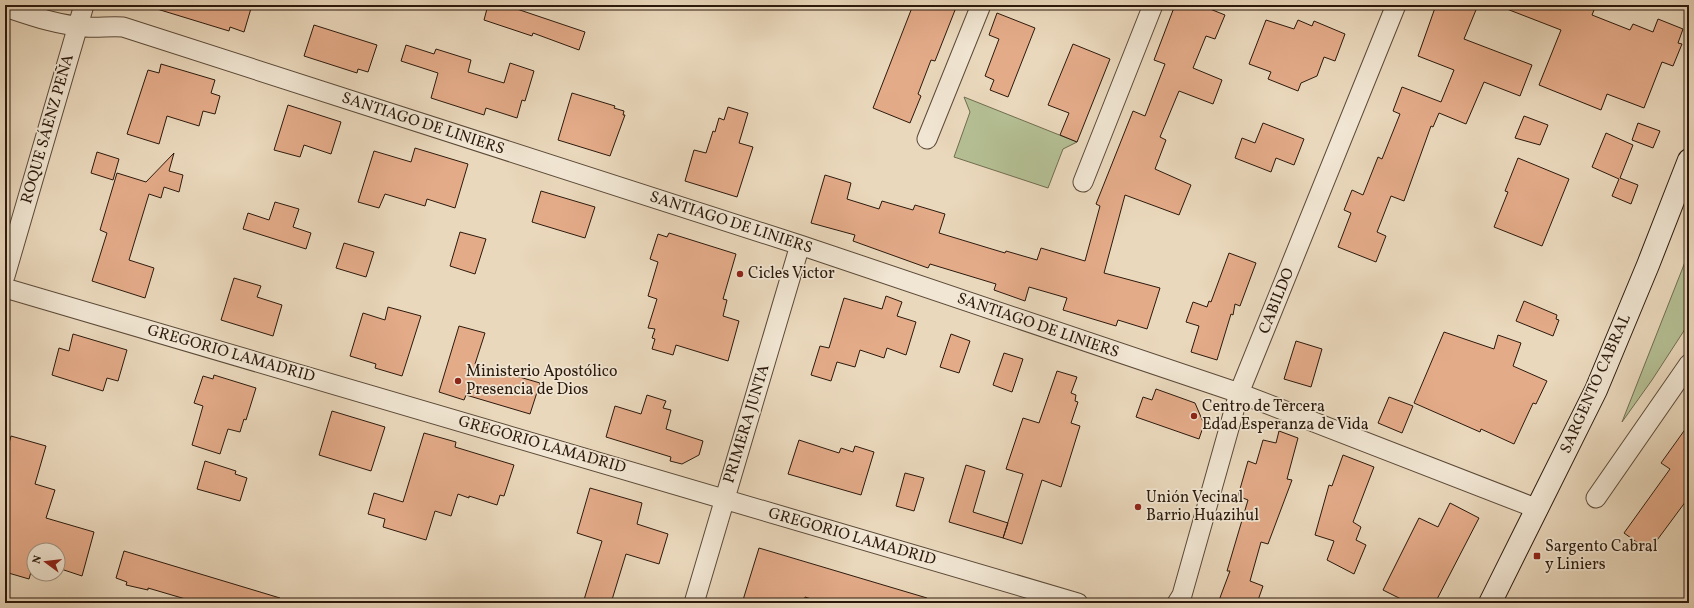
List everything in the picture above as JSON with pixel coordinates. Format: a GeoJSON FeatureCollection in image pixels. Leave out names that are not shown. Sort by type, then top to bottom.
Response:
{"type":"FeatureCollection","features":[{"type":"Feature","properties":{"kind":"main road","name":"SARGENTO CABRAL"},"geometry":{"type":"LineString","coordinates":[[1490,603],[1596,390],[1643,278],[1689,160]]}},
{"type":"Feature","properties":{"kind":"street","name":"ROQUE SÁENZ PEÑA"},"geometry":{"type":"LineString","coordinates":[[5,276],[84,5]]}},
{"type":"Feature","properties":{"kind":"street"},"geometry":{"type":"LineString","coordinates":[[927,139],[981,5]]}},
{"type":"Feature","properties":{"kind":"street"},"geometry":{"type":"LineString","coordinates":[[1083,182],[1153,5]]}},
{"type":"Feature","properties":{"kind":"street","name":"CABILDO"},"geometry":{"type":"LineString","coordinates":[[1177,603],[1182,595],[1239,393],[1396,5]]}},
{"type":"Feature","properties":{"kind":"street","name":"SANTIAGO DE LINIERS"},"geometry":{"type":"LineString","coordinates":[[5,7],[46,21],[78,26],[123,27],[800,245],[1239,393],[1538,509]]}},
{"type":"Feature","properties":{"kind":"street","name":"PRIMERA JUNTA"},"geometry":{"type":"LineString","coordinates":[[694,603],[800,245]]}},
{"type":"Feature","properties":{"kind":"street","name":"GREGORIO LAMADRID"},"geometry":{"type":"LineString","coordinates":[[5,288],[1078,603]]}},
{"type":"Feature","properties":{"kind":"street"},"geometry":{"type":"LineString","coordinates":[[1596,498],[1689,364]]}},
{"type":"Feature","properties":{"kind":"green space"},"geometry":{"type":"Polygon","coordinates":[[[964,97],[1077,142],[1063,149],[1048,188],[954,157],[970,112],[964,97]]]}},
{"type":"Feature","properties":{"kind":"green space"},"geometry":{"type":"Polygon","coordinates":[[[1689,252],[1689,323],[1652,380],[1622,422],[1689,252]]]}},
{"type":"Feature","properties":{"kind":"building"},"geometry":{"type":"Polygon","coordinates":[[[158,5],[252,5],[244,32],[230,27],[229,31],[157,9],[158,5]]]}},
{"type":"Feature","properties":{"kind":"building"},"geometry":{"type":"Polygon","coordinates":[[[488,5],[505,5],[585,32],[579,50],[533,33],[532,36],[484,20],[488,5]]]}},
{"type":"Feature","properties":{"kind":"building"},"geometry":{"type":"Polygon","coordinates":[[[913,5],[957,5],[935,61],[931,60],[918,94],[921,96],[910,123],[873,108],[913,5]]]}},
{"type":"Feature","properties":{"kind":"building"},"geometry":{"type":"Polygon","coordinates":[[[1175,5],[1200,5],[1225,15],[1215,39],[1206,36],[1193,68],[1222,80],[1213,104],[1179,91],[1160,137],[1166,140],[1155,169],[1191,185],[1179,215],[1125,195],[1104,273],[1160,288],[1147,329],[1118,320],[1116,326],[1063,310],[1067,298],[1029,287],[1025,301],[994,290],[996,284],[930,264],[928,268],[853,241],[855,235],[811,223],[825,175],[851,183],[847,199],[879,209],[882,201],[913,210],[915,205],[945,214],[939,233],[1005,253],[1006,251],[1037,260],[1041,248],[1085,261],[1100,206],[1096,204],[1133,111],[1145,116],[1165,64],[1154,60],[1175,5]]]}},
{"type":"Feature","properties":{"kind":"building"},"geometry":{"type":"Polygon","coordinates":[[[1436,5],[1478,5],[1464,39],[1532,65],[1520,96],[1484,82],[1466,124],[1439,113],[1433,127],[1431,126],[1404,201],[1391,196],[1377,232],[1386,236],[1376,262],[1338,247],[1351,213],[1344,210],[1352,190],[1363,195],[1378,157],[1382,159],[1400,114],[1393,111],[1402,87],[1441,102],[1454,70],[1418,56],[1436,5]]]}},
{"type":"Feature","properties":{"kind":"building"},"geometry":{"type":"Polygon","coordinates":[[[1596,5],[1592,15],[1630,30],[1633,24],[1653,32],[1658,19],[1683,29],[1678,43],[1682,44],[1673,66],[1662,62],[1644,108],[1607,94],[1601,110],[1539,85],[1561,30],[1499,6],[1596,5]]]}},
{"type":"Feature","properties":{"kind":"building"},"geometry":{"type":"Polygon","coordinates":[[[997,13],[1035,28],[1008,97],[990,90],[994,80],[985,76],[999,39],[989,35],[997,13]]]}},
{"type":"Feature","properties":{"kind":"building"},"geometry":{"type":"Polygon","coordinates":[[[1266,20],[1294,29],[1298,20],[1312,26],[1314,21],[1345,34],[1335,61],[1324,57],[1317,76],[1301,83],[1298,91],[1268,79],[1271,72],[1249,64],[1266,20]]]}},
{"type":"Feature","properties":{"kind":"building"},"geometry":{"type":"Polygon","coordinates":[[[314,25],[377,45],[368,72],[358,69],[357,73],[304,56],[314,25]]]}},
{"type":"Feature","properties":{"kind":"building"},"geometry":{"type":"Polygon","coordinates":[[[1073,44],[1110,59],[1077,142],[1060,135],[1069,113],[1048,105],[1073,44]]]}},
{"type":"Feature","properties":{"kind":"building"},"geometry":{"type":"Polygon","coordinates":[[[406,45],[434,54],[436,49],[471,60],[468,72],[504,83],[510,63],[534,71],[525,101],[522,100],[517,118],[486,108],[484,115],[431,98],[438,73],[401,61],[406,45]]]}},
{"type":"Feature","properties":{"kind":"building"},"geometry":{"type":"Polygon","coordinates":[[[161,64],[215,80],[211,93],[220,96],[215,114],[203,111],[199,126],[167,116],[159,144],[127,134],[148,70],[159,73],[161,64]]]}},
{"type":"Feature","properties":{"kind":"building"},"geometry":{"type":"Polygon","coordinates":[[[572,93],[615,106],[614,108],[624,111],[623,115],[625,115],[610,156],[558,140],[572,93]]]}},
{"type":"Feature","properties":{"kind":"building"},"geometry":{"type":"Polygon","coordinates":[[[288,105],[341,122],[331,154],[304,145],[300,157],[274,150],[288,105]]]}},
{"type":"Feature","properties":{"kind":"building"},"geometry":{"type":"Polygon","coordinates":[[[728,107],[748,113],[739,143],[753,147],[737,197],[685,181],[694,150],[706,153],[719,118],[724,120],[728,107]]]}},
{"type":"Feature","properties":{"kind":"building"},"geometry":{"type":"Polygon","coordinates":[[[1524,116],[1548,125],[1540,145],[1515,138],[1524,116]]]}},
{"type":"Feature","properties":{"kind":"building"},"geometry":{"type":"Polygon","coordinates":[[[1263,123],[1304,139],[1294,165],[1276,158],[1271,172],[1235,158],[1242,138],[1255,143],[1263,123]]]}},
{"type":"Feature","properties":{"kind":"building"},"geometry":{"type":"Polygon","coordinates":[[[1638,123],[1660,131],[1653,148],[1632,140],[1638,123]]]}},
{"type":"Feature","properties":{"kind":"building"},"geometry":{"type":"Polygon","coordinates":[[[1606,133],[1633,145],[1620,178],[1638,185],[1631,204],[1612,196],[1619,179],[1592,167],[1606,133]]]}},
{"type":"Feature","properties":{"kind":"building"},"geometry":{"type":"Polygon","coordinates":[[[415,148],[468,164],[455,208],[427,199],[425,206],[385,194],[379,208],[358,202],[374,151],[411,162],[415,148]]]}},
{"type":"Feature","properties":{"kind":"building"},"geometry":{"type":"Polygon","coordinates":[[[97,152],[119,159],[113,180],[91,173],[97,152]]]}},
{"type":"Feature","properties":{"kind":"building"},"geometry":{"type":"Polygon","coordinates":[[[174,153],[169,171],[183,175],[179,192],[164,187],[161,198],[149,194],[129,260],[154,268],[145,298],[92,281],[107,233],[100,230],[117,173],[146,182],[174,153]]]}},
{"type":"Feature","properties":{"kind":"building"},"geometry":{"type":"Polygon","coordinates":[[[1518,158],[1569,179],[1542,246],[1494,227],[1508,192],[1505,191],[1518,158]]]}},
{"type":"Feature","properties":{"kind":"building"},"geometry":{"type":"Polygon","coordinates":[[[541,191],[595,207],[585,238],[532,222],[541,191]]]}},
{"type":"Feature","properties":{"kind":"building"},"geometry":{"type":"Polygon","coordinates":[[[275,202],[299,209],[293,227],[311,233],[306,249],[243,229],[248,213],[269,220],[275,202]]]}},
{"type":"Feature","properties":{"kind":"building"},"geometry":{"type":"Polygon","coordinates":[[[460,232],[486,239],[475,274],[450,266],[460,232]]]}},
{"type":"Feature","properties":{"kind":"building"},"geometry":{"type":"Polygon","coordinates":[[[669,233],[736,254],[723,299],[727,300],[723,316],[739,321],[728,361],[676,345],[673,355],[652,349],[655,339],[652,338],[655,329],[648,328],[657,299],[648,296],[658,262],[650,259],[658,234],[667,237],[669,233]]]}},
{"type":"Feature","properties":{"kind":"building"},"geometry":{"type":"Polygon","coordinates":[[[344,243],[374,252],[366,277],[336,268],[344,243]]]}},
{"type":"Feature","properties":{"kind":"building"},"geometry":{"type":"Polygon","coordinates":[[[1229,253],[1256,263],[1240,306],[1235,304],[1233,315],[1231,314],[1217,360],[1191,352],[1199,326],[1186,322],[1193,302],[1207,307],[1209,301],[1211,302],[1229,253]]]}},
{"type":"Feature","properties":{"kind":"building"},"geometry":{"type":"Polygon","coordinates":[[[234,278],[261,286],[257,297],[282,305],[273,336],[221,320],[234,278]]]}},
{"type":"Feature","properties":{"kind":"building"},"geometry":{"type":"Polygon","coordinates":[[[886,296],[902,302],[897,316],[916,322],[906,355],[887,348],[884,358],[860,350],[855,367],[837,362],[831,381],[811,375],[820,346],[829,348],[844,298],[882,309],[886,296]]]}},
{"type":"Feature","properties":{"kind":"building"},"geometry":{"type":"Polygon","coordinates":[[[1524,301],[1557,315],[1556,319],[1559,320],[1553,336],[1516,321],[1524,301]]]}},
{"type":"Feature","properties":{"kind":"building"},"geometry":{"type":"Polygon","coordinates":[[[388,307],[421,316],[402,376],[375,368],[376,364],[350,356],[363,313],[385,320],[388,307]]]}},
{"type":"Feature","properties":{"kind":"building"},"geometry":{"type":"Polygon","coordinates":[[[459,326],[485,333],[475,364],[540,383],[530,414],[466,395],[464,400],[439,392],[459,326]]]}},
{"type":"Feature","properties":{"kind":"building"},"geometry":{"type":"Polygon","coordinates":[[[1444,332],[1494,349],[1498,335],[1521,343],[1513,366],[1547,381],[1536,404],[1533,403],[1514,444],[1481,429],[1480,432],[1414,403],[1444,332]]]}},
{"type":"Feature","properties":{"kind":"building"},"geometry":{"type":"Polygon","coordinates":[[[73,334],[127,350],[118,381],[107,378],[103,391],[52,375],[59,348],[69,351],[73,334]]]}},
{"type":"Feature","properties":{"kind":"building"},"geometry":{"type":"Polygon","coordinates":[[[951,334],[970,341],[959,373],[940,367],[951,334]]]}},
{"type":"Feature","properties":{"kind":"building"},"geometry":{"type":"Polygon","coordinates":[[[1296,341],[1322,349],[1311,387],[1284,379],[1296,341]]]}},
{"type":"Feature","properties":{"kind":"building"},"geometry":{"type":"Polygon","coordinates":[[[1004,353],[1023,359],[1012,392],[993,385],[1004,353]]]}},
{"type":"Feature","properties":{"kind":"building"},"geometry":{"type":"Polygon","coordinates":[[[1057,371],[1077,377],[1071,393],[1076,395],[1075,401],[1078,402],[1071,423],[1080,426],[1061,487],[1042,480],[1022,544],[1003,538],[1023,474],[1006,469],[1023,418],[1039,423],[1057,371]]]}},
{"type":"Feature","properties":{"kind":"building"},"geometry":{"type":"Polygon","coordinates":[[[214,375],[256,388],[246,420],[244,419],[240,432],[228,429],[220,454],[192,445],[203,406],[194,403],[203,376],[213,379],[214,375]]]}},
{"type":"Feature","properties":{"kind":"building"},"geometry":{"type":"Polygon","coordinates":[[[1156,389],[1195,403],[1204,424],[1199,439],[1136,417],[1143,397],[1152,400],[1156,389]]]}},
{"type":"Feature","properties":{"kind":"building"},"geometry":{"type":"Polygon","coordinates":[[[647,395],[666,401],[663,408],[671,410],[666,429],[703,441],[699,455],[682,464],[670,461],[671,457],[606,437],[615,406],[641,414],[647,395]]]}},
{"type":"Feature","properties":{"kind":"building"},"geometry":{"type":"Polygon","coordinates":[[[1389,397],[1413,406],[1402,433],[1378,423],[1389,397]]]}},
{"type":"Feature","properties":{"kind":"building"},"geometry":{"type":"Polygon","coordinates":[[[332,411],[385,427],[371,471],[319,455],[332,411]]]}},
{"type":"Feature","properties":{"kind":"building"},"geometry":{"type":"Polygon","coordinates":[[[1689,424],[1689,497],[1649,551],[1624,533],[1670,469],[1661,463],[1689,424]]]}},
{"type":"Feature","properties":{"kind":"building"},"geometry":{"type":"Polygon","coordinates":[[[1279,431],[1298,438],[1287,479],[1292,480],[1268,544],[1261,542],[1250,581],[1263,586],[1257,603],[1218,603],[1230,571],[1227,571],[1248,500],[1238,496],[1248,461],[1256,464],[1263,440],[1276,443],[1279,431]]]}},
{"type":"Feature","properties":{"kind":"building"},"geometry":{"type":"Polygon","coordinates":[[[424,433],[456,442],[455,447],[514,465],[504,496],[500,495],[497,505],[458,494],[451,516],[435,511],[426,540],[383,527],[385,519],[368,514],[374,493],[403,502],[424,433]]]}},
{"type":"Feature","properties":{"kind":"building"},"geometry":{"type":"Polygon","coordinates":[[[11,436],[46,446],[35,484],[55,490],[46,518],[94,532],[82,576],[66,571],[66,542],[26,542],[26,578],[5,572],[5,458],[11,436]]]}},
{"type":"Feature","properties":{"kind":"building"},"geometry":{"type":"Polygon","coordinates":[[[799,440],[839,453],[841,448],[853,452],[855,446],[874,452],[861,495],[788,474],[799,440]]]}},
{"type":"Feature","properties":{"kind":"building"},"geometry":{"type":"Polygon","coordinates":[[[1343,455],[1374,467],[1353,522],[1361,527],[1356,540],[1366,545],[1354,574],[1327,560],[1334,541],[1315,535],[1329,485],[1332,486],[1343,455]]]}},
{"type":"Feature","properties":{"kind":"building"},"geometry":{"type":"Polygon","coordinates":[[[205,461],[236,471],[235,474],[247,478],[240,501],[197,489],[205,461]]]}},
{"type":"Feature","properties":{"kind":"building"},"geometry":{"type":"Polygon","coordinates":[[[966,465],[985,471],[973,512],[1008,523],[1003,538],[949,522],[966,465]]]}},
{"type":"Feature","properties":{"kind":"building"},"geometry":{"type":"Polygon","coordinates":[[[905,473],[924,478],[914,511],[896,506],[905,473]]]}},
{"type":"Feature","properties":{"kind":"building"},"geometry":{"type":"Polygon","coordinates":[[[590,488],[642,503],[637,524],[668,534],[659,564],[626,554],[611,603],[583,603],[602,541],[577,533],[590,488]]]}},
{"type":"Feature","properties":{"kind":"building"},"geometry":{"type":"Polygon","coordinates":[[[1450,503],[1479,518],[1435,603],[1409,603],[1383,590],[1419,518],[1438,527],[1450,503]]]}},
{"type":"Feature","properties":{"kind":"building"},"geometry":{"type":"Polygon","coordinates":[[[759,548],[927,598],[926,603],[824,603],[805,597],[803,603],[754,603],[743,600],[759,548]]]}},
{"type":"Feature","properties":{"kind":"building"},"geometry":{"type":"Polygon","coordinates":[[[124,551],[280,598],[279,603],[199,603],[148,588],[148,590],[126,585],[127,582],[116,578],[124,551]]]}},
{"type":"Feature","properties":{"kind":"place","name":"Cicles Victor"},"geometry":{"type":"Point","coordinates":[740,274]}},
{"type":"Feature","properties":{"kind":"place","name":"Ministerio Apostólico Presencia de Dios"},"geometry":{"type":"Point","coordinates":[458,381]}},
{"type":"Feature","properties":{"kind":"place","name":"Centro de Tercera Edad Esperanza de Vida"},"geometry":{"type":"Point","coordinates":[1194,416]}},
{"type":"Feature","properties":{"kind":"place","name":"Unión Vecinal Barrio Huazihul"},"geometry":{"type":"Point","coordinates":[1138,507]}},
{"type":"Feature","properties":{"kind":"place","name":"Sargento Cabral y Liniers"},"geometry":{"type":"Point","coordinates":[1537,556]}}]}
